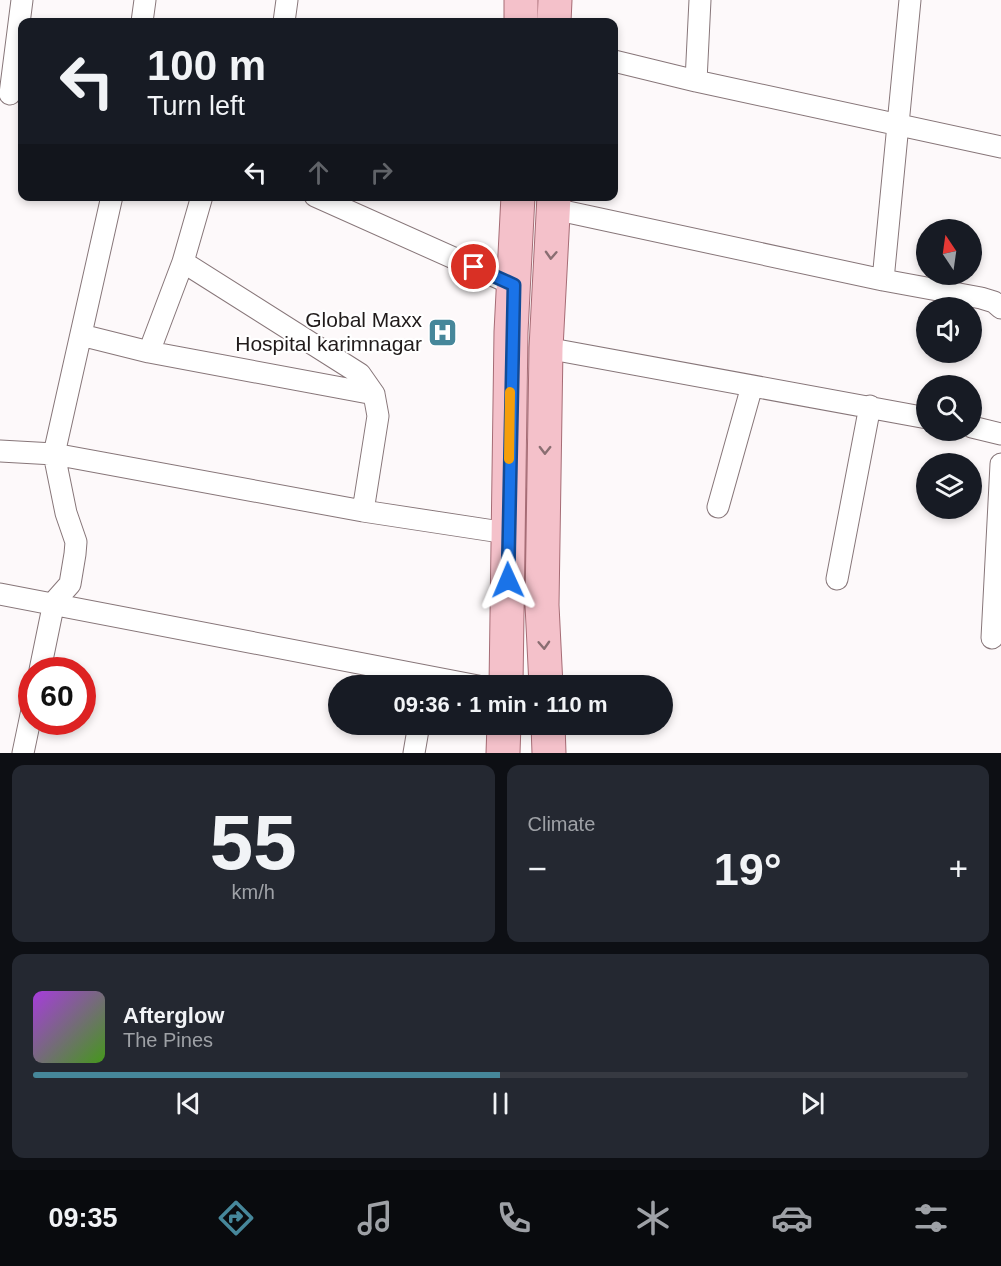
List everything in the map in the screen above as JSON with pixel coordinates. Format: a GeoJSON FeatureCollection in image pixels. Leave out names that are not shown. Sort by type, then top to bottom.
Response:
{"type":"FeatureCollection","features":[{"type":"Feature","properties":{"kind":"main road"},"geometry":{"type":"LineString","coordinates":[[521,0],[521,18]]}},
{"type":"Feature","properties":{"kind":"main road"},"geometry":{"type":"LineString","coordinates":[[554,18],[555,0]]}},
{"type":"Feature","properties":{"kind":"main road"},"geometry":{"type":"LineString","coordinates":[[506,675],[507,533],[518,201]]}},
{"type":"Feature","properties":{"kind":"main road"},"geometry":{"type":"LineString","coordinates":[[545,675],[542,605],[546,348],[554,203]]}},
{"type":"Feature","properties":{"kind":"main road"},"geometry":{"type":"LineString","coordinates":[[503,753],[504,735]]}},
{"type":"Feature","properties":{"kind":"main road"},"geometry":{"type":"LineString","coordinates":[[548,735],[549,753]]}},
{"type":"Feature","properties":{"kind":"street"},"geometry":{"type":"LineString","coordinates":[[20,18],[22,0]]}},
{"type":"Feature","properties":{"kind":"street"},"geometry":{"type":"LineString","coordinates":[[143,18],[145,0]]}},
{"type":"Feature","properties":{"kind":"street"},"geometry":{"type":"LineString","coordinates":[[284,18],[286,0]]}},
{"type":"Feature","properties":{"kind":"street"},"geometry":{"type":"LineString","coordinates":[[696,81],[700,0]]}},
{"type":"Feature","properties":{"kind":"street"},"geometry":{"type":"LineString","coordinates":[[883,280],[910,0]]}},
{"type":"Feature","properties":{"kind":"street"},"geometry":{"type":"LineString","coordinates":[[11,94],[18,34]]}},
{"type":"Feature","properties":{"kind":"street"},"geometry":{"type":"LineString","coordinates":[[618,62],[1001,147]]}},
{"type":"Feature","properties":{"kind":"street"},"geometry":{"type":"LineString","coordinates":[[43,657],[54,602],[70,584],[76,542],[66,513],[54,454],[111,201]]}},
{"type":"Feature","properties":{"kind":"street"},"geometry":{"type":"LineString","coordinates":[[149,352],[183,262],[201,201]]}},
{"type":"Feature","properties":{"kind":"street"},"geometry":{"type":"LineString","coordinates":[[326,201],[514,285]]}},
{"type":"Feature","properties":{"kind":"street"},"geometry":{"type":"LineString","coordinates":[[554,203],[883,280],[981,298],[994,302],[1001,308]]}},
{"type":"Feature","properties":{"kind":"street"},"geometry":{"type":"LineString","coordinates":[[183,262],[360,374],[374,394],[378,416],[363,511]]}},
{"type":"Feature","properties":{"kind":"street"},"geometry":{"type":"LineString","coordinates":[[81,335],[149,352],[374,394]]}},
{"type":"Feature","properties":{"kind":"street"},"geometry":{"type":"LineString","coordinates":[[546,348],[916,416]]}},
{"type":"Feature","properties":{"kind":"street"},"geometry":{"type":"LineString","coordinates":[[718,507],[752,386]]}},
{"type":"Feature","properties":{"kind":"street"},"geometry":{"type":"LineString","coordinates":[[837,579],[870,406]]}},
{"type":"Feature","properties":{"kind":"street"},"geometry":{"type":"LineString","coordinates":[[982,429],[1001,434]]}},
{"type":"Feature","properties":{"kind":"street"},"geometry":{"type":"LineString","coordinates":[[0,451],[54,454],[363,511],[507,533]]}},
{"type":"Feature","properties":{"kind":"street"},"geometry":{"type":"LineString","coordinates":[[992,638],[1001,464]]}},
{"type":"Feature","properties":{"kind":"street"},"geometry":{"type":"LineString","coordinates":[[0,594],[54,602],[398,675]]}},
{"type":"Feature","properties":{"kind":"street"},"geometry":{"type":"LineString","coordinates":[[23,753],[27,735]]}},
{"type":"Feature","properties":{"kind":"street"},"geometry":{"type":"LineString","coordinates":[[414,753],[417,735]]}},
{"type":"Feature","properties":{"kind":"slow traffic"},"geometry":{"type":"LineString","coordinates":[[509,459],[510,392]]}},
{"type":"Feature","properties":{"kind":"place","name":"Global Maxx Hospital karimnagar"},"geometry":{"type":"Point","coordinates":[443,332]}},
{"type":"Feature","properties":{"kind":"route"},"geometry":{"type":"LineString","coordinates":[[474,267],[514,285],[511,332],[508,580]]}}]}
